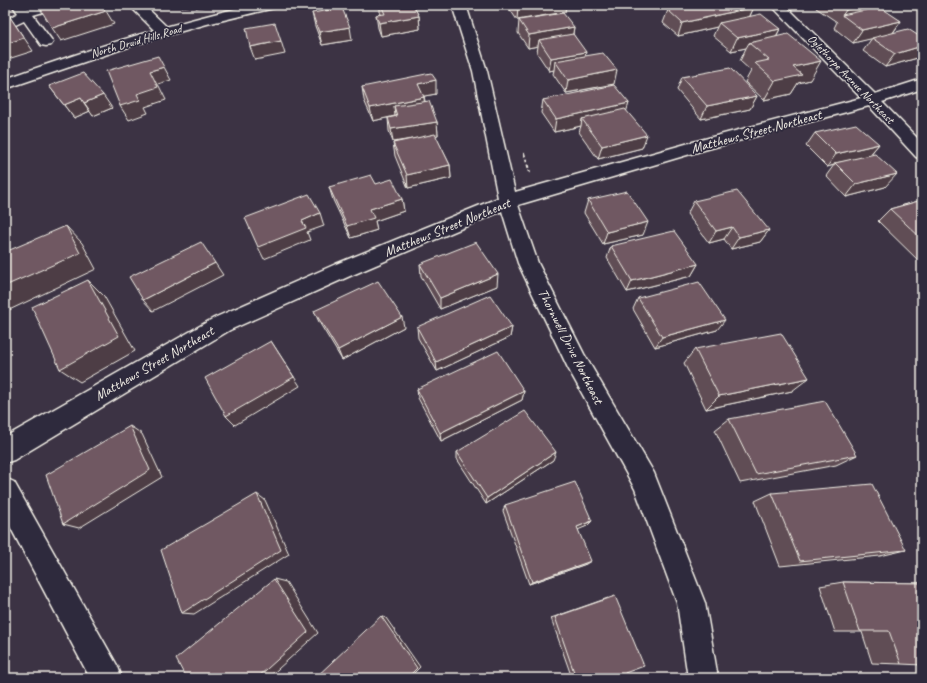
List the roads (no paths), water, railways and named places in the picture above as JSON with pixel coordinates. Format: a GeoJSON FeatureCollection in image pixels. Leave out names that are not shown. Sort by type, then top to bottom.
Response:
{"type":"FeatureCollection","features":[{"type":"Feature","properties":{"kind":"street"},"geometry":{"type":"LineString","coordinates":[[5,26],[23,9],[52,5]]}},
{"type":"Feature","properties":{"kind":"street"},"geometry":{"type":"LineString","coordinates":[[136,5],[164,32]]}},
{"type":"Feature","properties":{"kind":"street","name":"North Druid Hills Road"},"geometry":{"type":"LineString","coordinates":[[5,84],[77,58],[164,32],[269,5]]}},
{"type":"Feature","properties":{"kind":"street","name":"Thornwell Drive Northeast"},"geometry":{"type":"LineString","coordinates":[[459,5],[480,71],[508,201],[528,263],[576,361],[645,482],[691,603],[703,678]]}},
{"type":"Feature","properties":{"kind":"street","name":"Oglethorpe Avenue Northeast"},"geometry":{"type":"LineString","coordinates":[[778,5],[922,153]]}},
{"type":"Feature","properties":{"kind":"street"},"geometry":{"type":"LineString","coordinates":[[23,9],[46,42]]}},
{"type":"Feature","properties":{"kind":"street","name":"Matthews Street Northeast"},"geometry":{"type":"LineString","coordinates":[[5,450],[222,324],[343,270],[508,201],[699,146],[872,100],[922,84]]}},
{"type":"Feature","properties":{"kind":"street"},"geometry":{"type":"LineString","coordinates":[[5,491],[107,678]]}}]}
